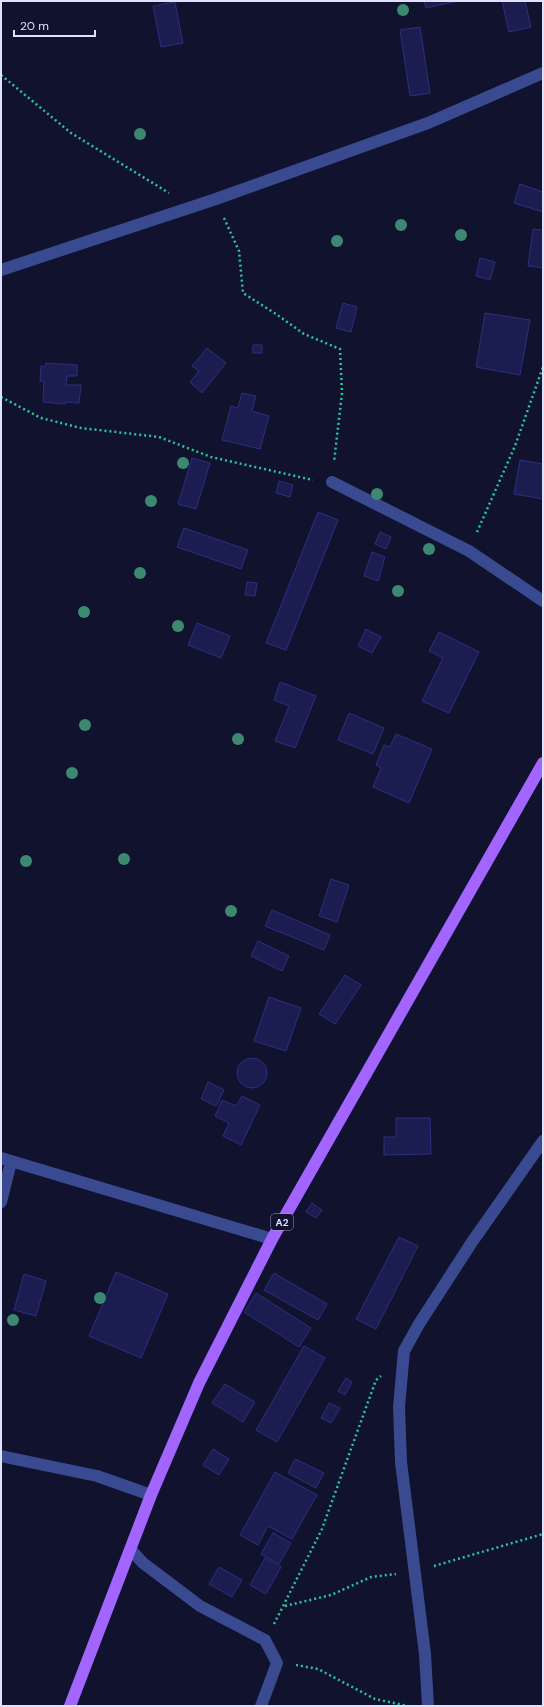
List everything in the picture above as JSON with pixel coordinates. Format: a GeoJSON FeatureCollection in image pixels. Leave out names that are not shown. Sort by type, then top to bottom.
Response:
{"type":"FeatureCollection","features":[{"type":"Feature","properties":{"kind":"main road","name":"A2"},"geometry":{"type":"LineString","coordinates":[[70,1706],[151,1495],[199,1383],[272,1239],[543,763]]}},
{"type":"Feature","properties":{"kind":"street"},"geometry":{"type":"LineString","coordinates":[[1,270],[216,199],[428,123],[543,73]]}},
{"type":"Feature","properties":{"kind":"street"},"geometry":{"type":"LineString","coordinates":[[332,482],[469,551],[543,601]]}},
{"type":"Feature","properties":{"kind":"street"},"geometry":{"type":"LineString","coordinates":[[428,1706],[425,1654],[401,1462],[399,1407],[404,1351],[419,1324],[472,1242],[543,1141]]}},
{"type":"Feature","properties":{"kind":"street"},"geometry":{"type":"LineString","coordinates":[[1,1202],[6,1160],[272,1239]]}},
{"type":"Feature","properties":{"kind":"street"},"geometry":{"type":"LineString","coordinates":[[1,1456],[97,1476],[151,1495]]}},
{"type":"Feature","properties":{"kind":"street"},"geometry":{"type":"LineString","coordinates":[[131,1550],[144,1563],[200,1606],[265,1640],[278,1663],[261,1706]]}},
{"type":"Feature","properties":{"kind":"path"},"geometry":{"type":"LineString","coordinates":[[1,75],[71,133],[192,207]]}},
{"type":"Feature","properties":{"kind":"path"},"geometry":{"type":"LineString","coordinates":[[1,397],[41,418],[81,428],[159,437],[211,457],[310,480],[332,482],[342,393],[340,349],[304,334],[243,293],[239,251],[216,199]]}},
{"type":"Feature","properties":{"kind":"path"},"geometry":{"type":"LineString","coordinates":[[469,551],[515,446],[543,367]]}},
{"type":"Feature","properties":{"kind":"path"},"geometry":{"type":"LineString","coordinates":[[265,1640],[284,1606],[322,1529],[376,1380],[404,1351]]}},
{"type":"Feature","properties":{"kind":"path"},"geometry":{"type":"LineString","coordinates":[[278,1663],[318,1668],[375,1699],[410,1706]]}},
{"type":"Feature","properties":{"kind":"building"},"geometry":{"type":"Polygon","coordinates":[[[424,1],[458,1],[426,8],[424,1]]]}},
{"type":"Feature","properties":{"kind":"building"},"geometry":{"type":"Polygon","coordinates":[[[502,1],[525,1],[531,27],[509,32],[502,1]]]}},
{"type":"Feature","properties":{"kind":"building"},"geometry":{"type":"Polygon","coordinates":[[[175,2],[183,43],[161,47],[153,6],[175,2]]]}},
{"type":"Feature","properties":{"kind":"building"},"geometry":{"type":"Polygon","coordinates":[[[420,27],[430,93],[410,96],[400,30],[420,27]]]}},
{"type":"Feature","properties":{"kind":"building"},"geometry":{"type":"Polygon","coordinates":[[[520,184],[543,192],[543,212],[514,203],[520,184]]]}},
{"type":"Feature","properties":{"kind":"building"},"geometry":{"type":"Polygon","coordinates":[[[533,229],[543,230],[543,268],[528,266],[533,229]]]}},
{"type":"Feature","properties":{"kind":"building"},"geometry":{"type":"Polygon","coordinates":[[[480,258],[495,262],[490,280],[476,276],[480,258]]]}},
{"type":"Feature","properties":{"kind":"building"},"geometry":{"type":"Polygon","coordinates":[[[343,303],[357,307],[351,332],[336,328],[343,303]]]}},
{"type":"Feature","properties":{"kind":"building"},"geometry":{"type":"Polygon","coordinates":[[[485,313],[530,320],[520,375],[476,367],[485,313]]]}},
{"type":"Feature","properties":{"kind":"building"},"geometry":{"type":"Polygon","coordinates":[[[253,345],[262,345],[262,353],[253,353],[253,345]]]}},
{"type":"Feature","properties":{"kind":"building"},"geometry":{"type":"Polygon","coordinates":[[[207,348],[226,363],[202,393],[190,382],[199,371],[192,366],[207,348]]]}},
{"type":"Feature","properties":{"kind":"building"},"geometry":{"type":"Polygon","coordinates":[[[46,363],[77,365],[77,376],[67,376],[66,385],[81,385],[79,403],[65,402],[65,404],[43,402],[44,381],[40,381],[41,366],[45,367],[46,363]]]}},
{"type":"Feature","properties":{"kind":"building"},"geometry":{"type":"Polygon","coordinates":[[[242,393],[256,396],[252,411],[269,416],[260,449],[222,440],[231,406],[238,408],[242,393]]]}},
{"type":"Feature","properties":{"kind":"building"},"geometry":{"type":"Polygon","coordinates":[[[192,458],[210,463],[196,509],[178,504],[192,458]]]}},
{"type":"Feature","properties":{"kind":"building"},"geometry":{"type":"Polygon","coordinates":[[[520,460],[543,464],[543,499],[514,494],[520,460]]]}},
{"type":"Feature","properties":{"kind":"building"},"geometry":{"type":"Polygon","coordinates":[[[279,481],[293,485],[290,497],[276,493],[279,481]]]}},
{"type":"Feature","properties":{"kind":"building"},"geometry":{"type":"Polygon","coordinates":[[[318,512],[338,520],[286,650],[266,643],[318,512]]]}},
{"type":"Feature","properties":{"kind":"building"},"geometry":{"type":"Polygon","coordinates":[[[184,528],[248,550],[241,569],[177,547],[184,528]]]}},
{"type":"Feature","properties":{"kind":"building"},"geometry":{"type":"Polygon","coordinates":[[[380,532],[391,537],[386,549],[375,544],[380,532]]]}},
{"type":"Feature","properties":{"kind":"building"},"geometry":{"type":"Polygon","coordinates":[[[372,552],[385,557],[378,581],[364,576],[372,552]]]}},
{"type":"Feature","properties":{"kind":"building"},"geometry":{"type":"Polygon","coordinates":[[[247,582],[257,583],[255,596],[245,595],[247,582]]]}},
{"type":"Feature","properties":{"kind":"building"},"geometry":{"type":"Polygon","coordinates":[[[197,623],[230,636],[221,658],[188,645],[197,623]]]}},
{"type":"Feature","properties":{"kind":"building"},"geometry":{"type":"Polygon","coordinates":[[[366,629],[381,637],[372,653],[358,646],[366,629]]]}},
{"type":"Feature","properties":{"kind":"building"},"geometry":{"type":"Polygon","coordinates":[[[439,632],[479,652],[449,713],[422,701],[443,658],[429,651],[439,632]]]}},
{"type":"Feature","properties":{"kind":"building"},"geometry":{"type":"Polygon","coordinates":[[[280,682],[316,696],[295,748],[275,741],[289,706],[274,700],[280,682]]]}},
{"type":"Feature","properties":{"kind":"building"},"geometry":{"type":"Polygon","coordinates":[[[349,713],[384,728],[373,754],[338,740],[349,713]]]}},
{"type":"Feature","properties":{"kind":"building"},"geometry":{"type":"Polygon","coordinates":[[[396,734],[432,749],[409,803],[373,787],[381,768],[376,765],[384,745],[390,747],[396,734]]]}},
{"type":"Feature","properties":{"kind":"building"},"geometry":{"type":"Polygon","coordinates":[[[331,879],[349,885],[337,922],[319,916],[331,879]]]}},
{"type":"Feature","properties":{"kind":"building"},"geometry":{"type":"Polygon","coordinates":[[[272,910],[330,935],[324,950],[265,926],[272,910]]]}},
{"type":"Feature","properties":{"kind":"building"},"geometry":{"type":"Polygon","coordinates":[[[258,941],[289,956],[282,971],[251,956],[258,941]]]}},
{"type":"Feature","properties":{"kind":"building"},"geometry":{"type":"Polygon","coordinates":[[[345,975],[361,985],[335,1024],[319,1014],[345,975]]]}},
{"type":"Feature","properties":{"kind":"building"},"geometry":{"type":"Polygon","coordinates":[[[269,997],[301,1008],[286,1051],[254,1041],[269,997]]]}},
{"type":"Feature","properties":{"kind":"building"},"geometry":{"type":"Polygon","coordinates":[[[252,1058],[263,1062],[267,1073],[263,1084],[252,1088],[241,1084],[237,1073],[241,1062],[252,1058]]]}},
{"type":"Feature","properties":{"kind":"building"},"geometry":{"type":"Polygon","coordinates":[[[208,1082],[224,1090],[216,1106],[201,1099],[208,1082]]]}},
{"type":"Feature","properties":{"kind":"building"},"geometry":{"type":"Polygon","coordinates":[[[242,1096],[260,1105],[241,1145],[223,1136],[229,1123],[215,1116],[222,1100],[236,1106],[242,1096]]]}},
{"type":"Feature","properties":{"kind":"building"},"geometry":{"type":"Polygon","coordinates":[[[396,1118],[430,1118],[431,1154],[384,1155],[384,1137],[396,1137],[396,1118]]]}},
{"type":"Feature","properties":{"kind":"building"},"geometry":{"type":"Polygon","coordinates":[[[312,1203],[322,1210],[316,1218],[306,1212],[312,1203]]]}},
{"type":"Feature","properties":{"kind":"building"},"geometry":{"type":"Polygon","coordinates":[[[399,1237],[418,1246],[376,1329],[356,1319],[399,1237]]]}},
{"type":"Feature","properties":{"kind":"building"},"geometry":{"type":"Polygon","coordinates":[[[116,1272],[168,1294],[141,1358],[89,1336],[116,1272]]]}},
{"type":"Feature","properties":{"kind":"building"},"geometry":{"type":"Polygon","coordinates":[[[274,1273],[327,1304],[318,1320],[264,1290],[274,1273]]]}},
{"type":"Feature","properties":{"kind":"building"},"geometry":{"type":"Polygon","coordinates":[[[24,1274],[46,1281],[36,1316],[14,1310],[24,1274]]]}},
{"type":"Feature","properties":{"kind":"building"},"geometry":{"type":"Polygon","coordinates":[[[256,1293],[311,1328],[299,1347],[244,1312],[256,1293]]]}},
{"type":"Feature","properties":{"kind":"building"},"geometry":{"type":"Polygon","coordinates":[[[304,1346],[325,1358],[277,1442],[256,1430],[304,1346]]]}},
{"type":"Feature","properties":{"kind":"building"},"geometry":{"type":"Polygon","coordinates":[[[346,1378],[352,1382],[345,1395],[338,1391],[346,1378]]]}},
{"type":"Feature","properties":{"kind":"building"},"geometry":{"type":"Polygon","coordinates":[[[225,1384],[255,1402],[243,1422],[212,1403],[225,1384]]]}},
{"type":"Feature","properties":{"kind":"building"},"geometry":{"type":"Polygon","coordinates":[[[329,1403],[340,1408],[331,1423],[321,1418],[329,1403]]]}},
{"type":"Feature","properties":{"kind":"building"},"geometry":{"type":"Polygon","coordinates":[[[213,1449],[229,1459],[219,1475],[203,1465],[213,1449]]]}},
{"type":"Feature","properties":{"kind":"building"},"geometry":{"type":"Polygon","coordinates":[[[295,1459],[324,1473],[316,1488],[288,1473],[295,1459]]]}},
{"type":"Feature","properties":{"kind":"building"},"geometry":{"type":"Polygon","coordinates":[[[275,1472],[317,1495],[292,1539],[268,1526],[258,1545],[240,1535],[275,1472]]]}},
{"type":"Feature","properties":{"kind":"building"},"geometry":{"type":"Polygon","coordinates":[[[273,1533],[291,1543],[279,1564],[261,1554],[273,1533]]]}},
{"type":"Feature","properties":{"kind":"building"},"geometry":{"type":"Polygon","coordinates":[[[265,1558],[281,1567],[266,1594],[250,1585],[265,1558]]]}},
{"type":"Feature","properties":{"kind":"building"},"geometry":{"type":"Polygon","coordinates":[[[219,1567],[242,1580],[232,1597],[209,1584],[219,1567]]]}}]}
